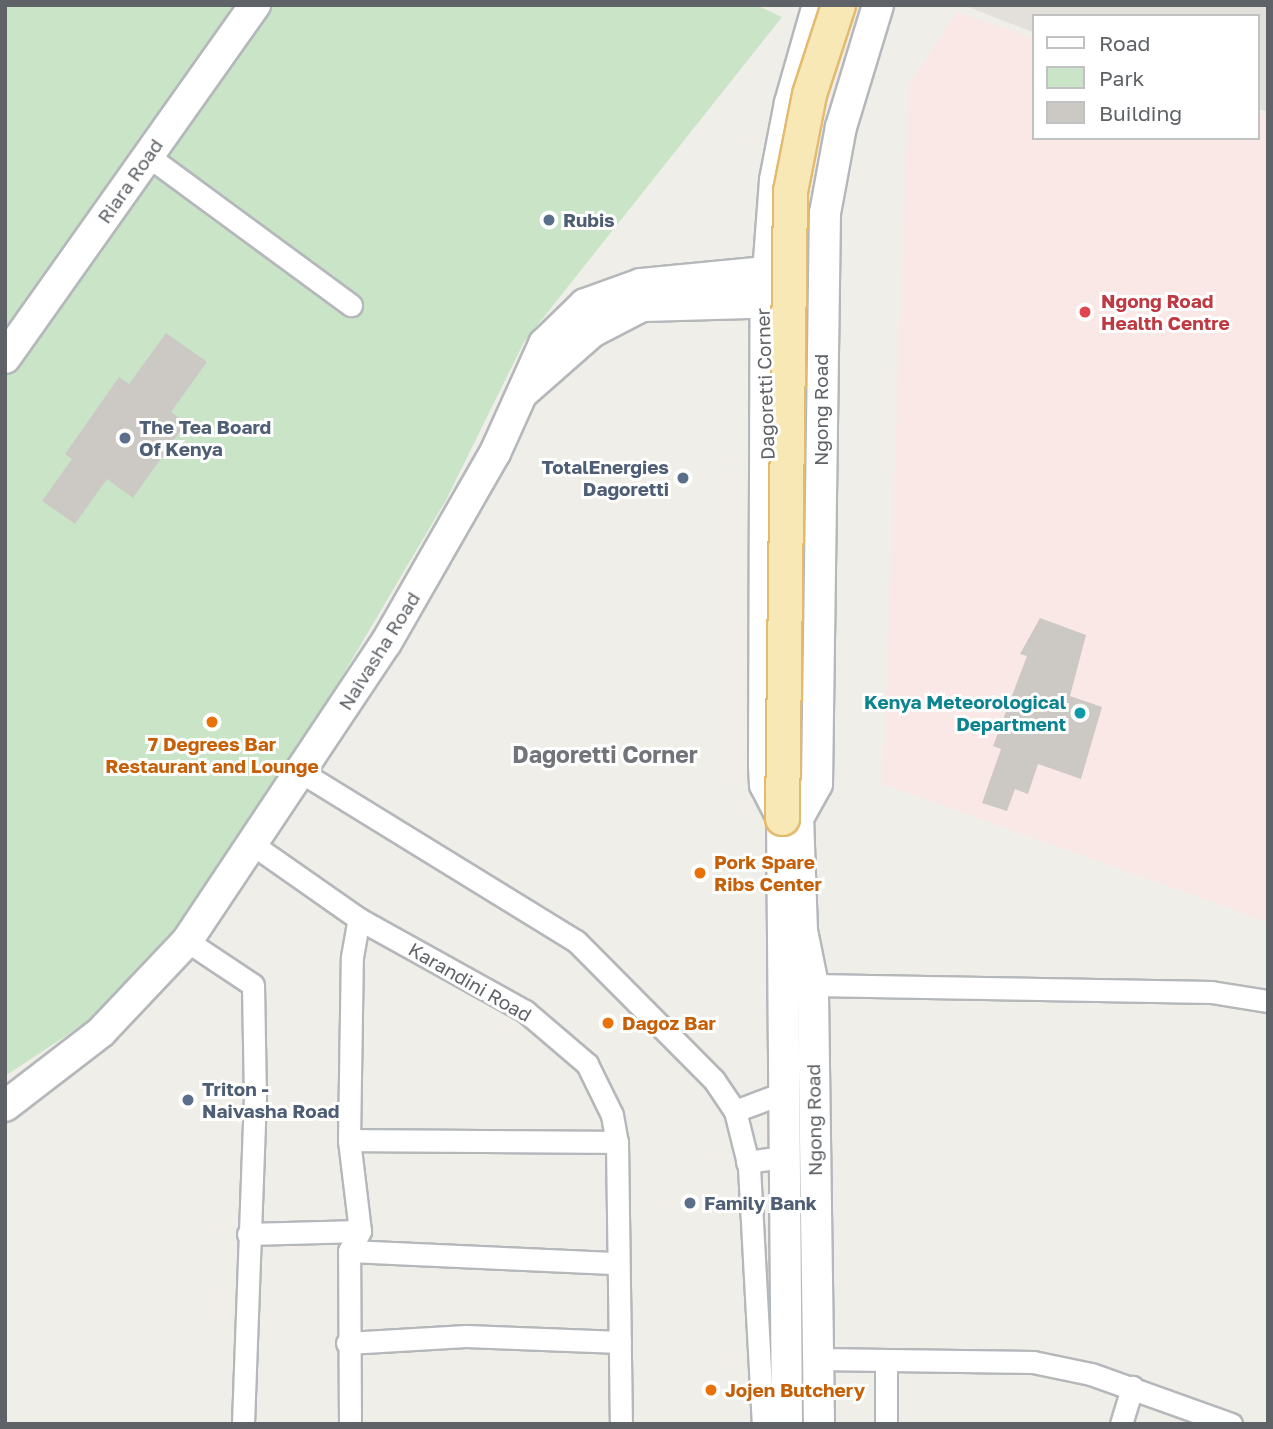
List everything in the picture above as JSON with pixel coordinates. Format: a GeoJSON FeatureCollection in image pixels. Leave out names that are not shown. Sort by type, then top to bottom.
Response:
{"type":"FeatureCollection","features":[{"type":"Feature","properties":{"kind":"main road","name":"Riara Road"},"geometry":{"type":"LineString","coordinates":[[5,358],[255,5]]}},
{"type":"Feature","properties":{"kind":"main road","name":"Ngong Road"},"geometry":{"type":"LineString","coordinates":[[787,1424],[783,1093],[790,818],[820,132],[856,5]]}},
{"type":"Feature","properties":{"kind":"main road","name":"Ngong Road"},"geometry":{"type":"LineString","coordinates":[[814,270],[828,190],[878,5]]}},
{"type":"Feature","properties":{"kind":"main road","name":"Ngong Road"},"geometry":{"type":"LineString","coordinates":[[815,8],[808,94],[790,191],[790,818],[802,931],[813,985],[819,1424]]}},
{"type":"Feature","properties":{"kind":"main road"},"geometry":{"type":"LineString","coordinates":[[813,303],[766,300],[775,180],[815,8],[867,38]]}},
{"type":"Feature","properties":{"kind":"main road"},"geometry":{"type":"LineString","coordinates":[[767,271],[814,270]]}},
{"type":"Feature","properties":{"kind":"main road","name":"Naivasha Road"},"geometry":{"type":"LineString","coordinates":[[5,1107],[101,1031],[187,941],[301,772],[454,527],[544,344],[585,304],[641,284],[767,271]]}},
{"type":"Feature","properties":{"kind":"main road","name":"Dagoretti Corner"},"geometry":{"type":"LineString","coordinates":[[521,395],[592,332],[642,306],[766,300],[768,603]]}},
{"type":"Feature","properties":{"kind":"main road","name":"Ngong Road"},"geometry":{"type":"LineString","coordinates":[[790,818],[817,784],[820,603],[813,303]]}},
{"type":"Feature","properties":{"kind":"main road","name":"Ngong Road"},"geometry":{"type":"LineString","coordinates":[[768,603],[765,785],[790,818]]}},
{"type":"Feature","properties":{"kind":"main road"},"geometry":{"type":"LineString","coordinates":[[768,603],[820,603]]}},
{"type":"Feature","properties":{"kind":"street"},"geometry":{"type":"LineString","coordinates":[[148,156],[351,305]]}},
{"type":"Feature","properties":{"kind":"street"},"geometry":{"type":"LineString","coordinates":[[301,772],[576,941],[715,1080],[735,1111],[747,1162],[763,1424]]}},
{"type":"Feature","properties":{"kind":"street","name":"Karandini Road"},"geometry":{"type":"LineString","coordinates":[[252,845],[359,919],[525,1011],[570,1047],[602,1091],[617,1142],[621,1424]]}},
{"type":"Feature","properties":{"kind":"street"},"geometry":{"type":"LineString","coordinates":[[350,1424],[347,1343],[349,1251],[360,1231],[348,1140],[352,957],[359,919]]}},
{"type":"Feature","properties":{"kind":"street"},"geometry":{"type":"LineString","coordinates":[[187,941],[253,985],[243,1424]]}},
{"type":"Feature","properties":{"kind":"street"},"geometry":{"type":"LineString","coordinates":[[813,985],[1211,992],[1268,1001]]}},
{"type":"Feature","properties":{"kind":"street"},"geometry":{"type":"LineString","coordinates":[[735,1111],[783,1093]]}},
{"type":"Feature","properties":{"kind":"street"},"geometry":{"type":"LineString","coordinates":[[348,1140],[617,1142]]}},
{"type":"Feature","properties":{"kind":"street"},"geometry":{"type":"LineString","coordinates":[[747,1162],[784,1157]]}},
{"type":"Feature","properties":{"kind":"street"},"geometry":{"type":"LineString","coordinates":[[248,1234],[360,1231]]}},
{"type":"Feature","properties":{"kind":"street"},"geometry":{"type":"LineString","coordinates":[[349,1251],[618,1263]]}},
{"type":"Feature","properties":{"kind":"street"},"geometry":{"type":"LineString","coordinates":[[347,1343],[466,1336],[620,1342]]}},
{"type":"Feature","properties":{"kind":"street"},"geometry":{"type":"LineString","coordinates":[[817,1359],[1033,1362],[1132,1387],[1231,1424]]}},
{"type":"Feature","properties":{"kind":"street"},"geometry":{"type":"LineString","coordinates":[[886,1360],[886,1424]]}},
{"type":"Feature","properties":{"kind":"street"},"geometry":{"type":"LineString","coordinates":[[1121,1424],[1132,1387]]}},
{"type":"Feature","properties":{"kind":"shaded area"},"geometry":{"type":"Polygon","coordinates":[[[963,5],[1268,5],[1268,112],[1259,109],[1259,14],[1032,14],[1032,32],[963,5]]]}},
{"type":"Feature","properties":{"kind":"shaded area","name":"Ngong Road Health Centre"},"geometry":{"type":"Polygon","coordinates":[[[957,12],[1032,38],[1032,140],[1259,140],[1259,114],[1268,116],[1268,922],[883,784],[909,85],[957,12]]]}},
{"type":"Feature","properties":{"kind":"green space"},"geometry":{"type":"Polygon","coordinates":[[[5,5],[756,5],[782,17],[524,342],[446,500],[291,763],[190,916],[84,1024],[5,1076],[5,5]]]}},
{"type":"Feature","properties":{"kind":"building","name":"The Tea Board Of Kenya"},"geometry":{"type":"Polygon","coordinates":[[[166,333],[207,362],[171,412],[186,423],[133,498],[107,479],[75,524],[42,501],[72,459],[65,454],[119,377],[129,384],[166,333]]]}},
{"type":"Feature","properties":{"kind":"building","name":"Kenya Meteorological Department"},"geometry":{"type":"Polygon","coordinates":[[[1040,618],[1086,635],[1070,696],[1102,707],[1081,779],[1038,764],[1028,794],[1015,789],[1007,811],[982,803],[1001,749],[993,746],[1027,656],[1020,654],[1040,618]]]}},
{"type":"Feature","properties":{"kind":"place","name":"Rubis"},"geometry":{"type":"Point","coordinates":[549,220]}},
{"type":"Feature","properties":{"kind":"place","name":"Ngong Road Health Centre"},"geometry":{"type":"Point","coordinates":[1085,312]}},
{"type":"Feature","properties":{"kind":"place","name":"The Tea Board Of Kenya"},"geometry":{"type":"Point","coordinates":[125,438]}},
{"type":"Feature","properties":{"kind":"place","name":"TotalEnergies Dagoretti"},"geometry":{"type":"Point","coordinates":[683,478]}},
{"type":"Feature","properties":{"kind":"place","name":"Kenya Meteorological Department"},"geometry":{"type":"Point","coordinates":[1080,713]}},
{"type":"Feature","properties":{"kind":"place","name":"7 Degrees Bar Restaurant and Lounge"},"geometry":{"type":"Point","coordinates":[212,722]}},
{"type":"Feature","properties":{"kind":"place","name":"Pork Spare Ribs Center"},"geometry":{"type":"Point","coordinates":[700,873]}},
{"type":"Feature","properties":{"kind":"place","name":"Dagoz Bar"},"geometry":{"type":"Point","coordinates":[608,1023]}},
{"type":"Feature","properties":{"kind":"place","name":"Triton - Naivasha Road"},"geometry":{"type":"Point","coordinates":[188,1100]}},
{"type":"Feature","properties":{"kind":"place","name":"Family Bank"},"geometry":{"type":"Point","coordinates":[690,1203]}},
{"type":"Feature","properties":{"kind":"place","name":"Jojen Butchery"},"geometry":{"type":"Point","coordinates":[711,1390]}},
{"type":"Feature","properties":{"kind":"district","name":"Dagoretti Corner"},"geometry":{"type":"Point","coordinates":[605,754]}}]}
